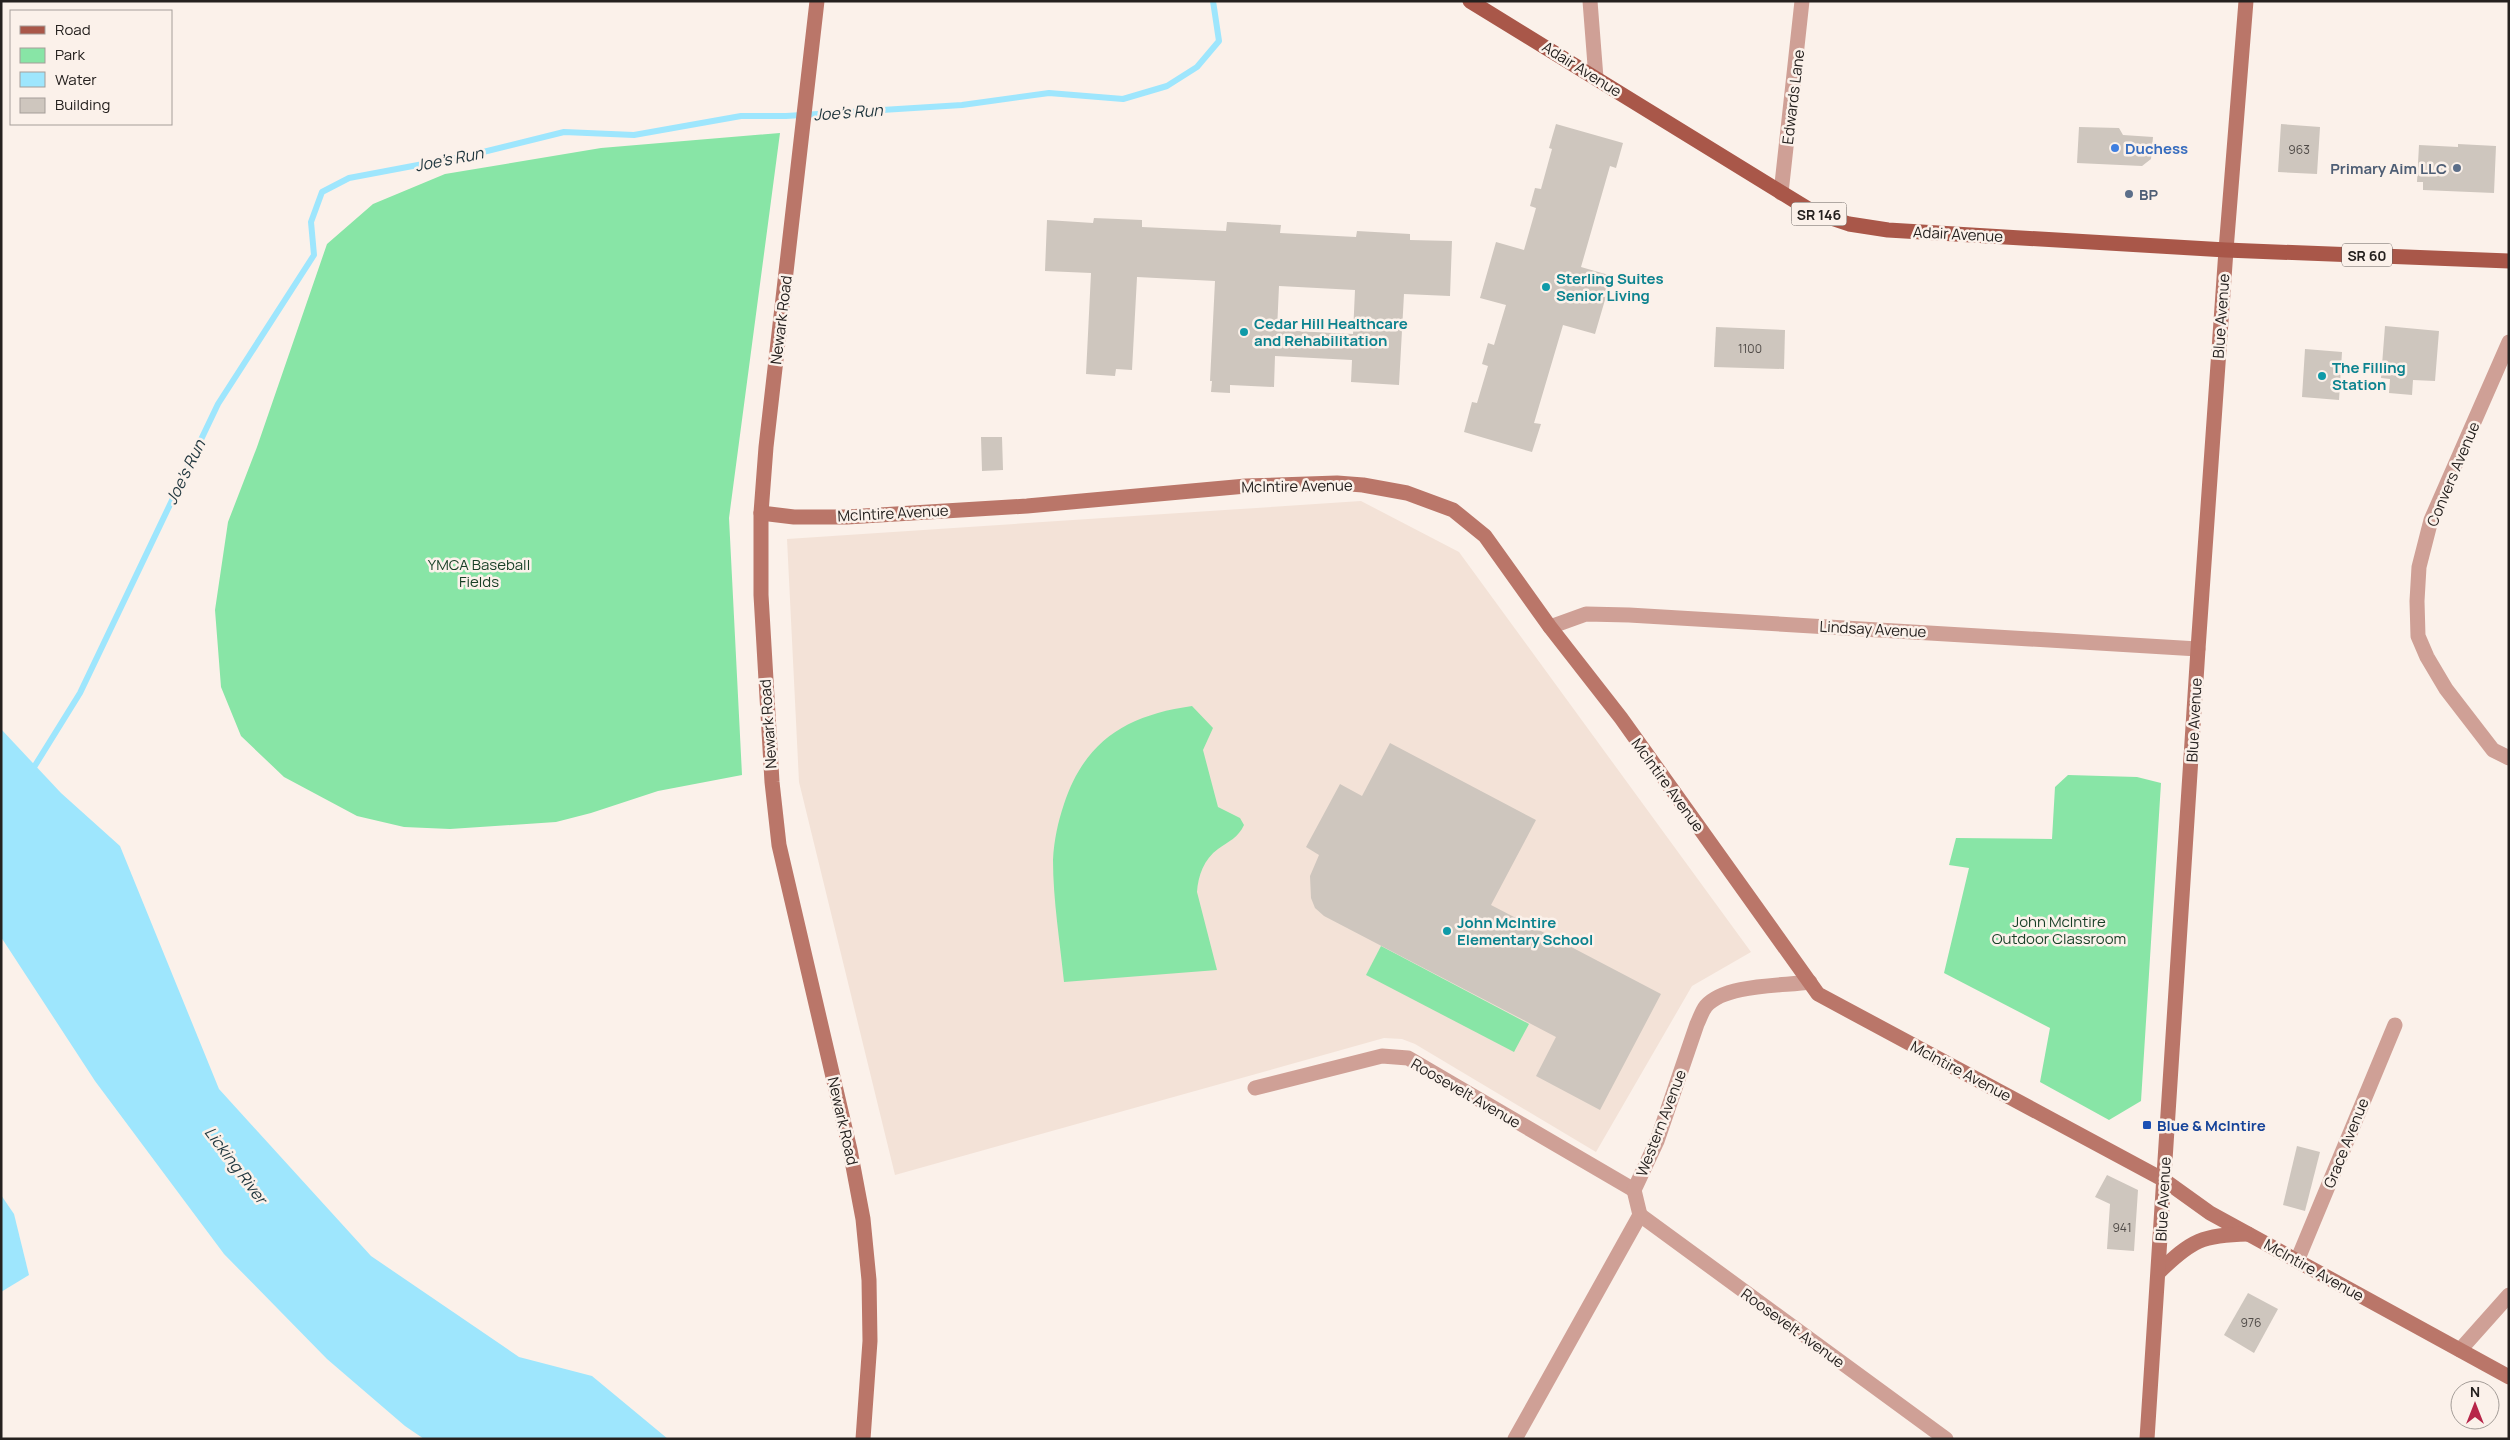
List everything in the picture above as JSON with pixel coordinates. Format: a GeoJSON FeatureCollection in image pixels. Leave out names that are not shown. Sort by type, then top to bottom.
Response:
{"type":"FeatureCollection","features":[{"type":"Feature","properties":{"kind":"main road","name":"Adair Avenue"},"geometry":{"type":"LineString","coordinates":[[1470,1],[1813,212],[1849,224],[1888,230],[2226,250],[2509,261]]}},
{"type":"Feature","properties":{"kind":"street","name":"Newark Road"},"geometry":{"type":"LineString","coordinates":[[817,1],[766,448],[761,513],[761,595],[765,674],[779,845],[850,1150],[863,1219],[869,1280],[870,1341],[863,1439]]}},
{"type":"Feature","properties":{"kind":"street"},"geometry":{"type":"LineString","coordinates":[[1590,1],[1596,78]]}},
{"type":"Feature","properties":{"kind":"street","name":"Edwards Lane"},"geometry":{"type":"LineString","coordinates":[[1781,192],[1802,1]]}},
{"type":"Feature","properties":{"kind":"street","name":"Blue Avenue"},"geometry":{"type":"LineString","coordinates":[[2147,1439],[2198,648],[2226,250],[2246,1]]}},
{"type":"Feature","properties":{"kind":"street","name":"Convers Avenue"},"geometry":{"type":"LineString","coordinates":[[2509,342],[2431,520],[2419,567],[2417,601],[2418,636],[2427,657],[2446,689],[2493,750],[2509,758]]}},
{"type":"Feature","properties":{"kind":"street","name":"McIntire Avenue"},"geometry":{"type":"LineString","coordinates":[[761,513],[794,517],[847,516],[1027,506],[1263,485],[1363,484],[1407,493],[1453,510],[1485,536],[1550,627],[1620,718],[1818,994],[2164,1180],[2210,1213],[2509,1377]]}},
{"type":"Feature","properties":{"kind":"street","name":"Lindsay Avenue"},"geometry":{"type":"LineString","coordinates":[[1550,627],[1586,614],[1629,615],[2198,648]]}},
{"type":"Feature","properties":{"kind":"street","name":"Western Avenue"},"geometry":{"type":"LineString","coordinates":[[1640,1215],[1634,1190],[1657,1141],[1706,1006],[1724,994],[1747,989],[1810,982]]}},
{"type":"Feature","properties":{"kind":"street","name":"Grace Avenue"},"geometry":{"type":"LineString","coordinates":[[2297,1261],[2395,1025]]}},
{"type":"Feature","properties":{"kind":"street","name":"Roosevelt Avenue"},"geometry":{"type":"LineString","coordinates":[[1255,1088],[1382,1056],[1408,1058],[1634,1190]]}},
{"type":"Feature","properties":{"kind":"street"},"geometry":{"type":"LineString","coordinates":[[1515,1439],[1640,1215]]}},
{"type":"Feature","properties":{"kind":"street","name":"Roosevelt Avenue"},"geometry":{"type":"LineString","coordinates":[[1640,1215],[1946,1439]]}},
{"type":"Feature","properties":{"kind":"street"},"geometry":{"type":"LineString","coordinates":[[2159,1272],[2187,1246],[2203,1238],[2248,1234]]}},
{"type":"Feature","properties":{"kind":"street"},"geometry":{"type":"LineString","coordinates":[[2460,1350],[2509,1295]]}},
{"type":"Feature","properties":{"kind":"shaded area"},"geometry":{"type":"Polygon","coordinates":[[[1361,501],[1459,552],[1751,952],[1692,986],[1596,1152],[1415,1044],[1402,1039],[1384,1038],[895,1175],[799,782],[787,539],[1361,501]]]}},
{"type":"Feature","properties":{"kind":"green space","name":"YMCA Baseball Fields"},"geometry":{"type":"Polygon","coordinates":[[[780,133],[729,518],[742,775],[658,791],[591,813],[556,822],[450,829],[404,827],[357,816],[284,777],[241,736],[221,687],[215,610],[228,522],[257,447],[327,244],[373,204],[445,174],[601,148],[780,133]]]}},
{"type":"Feature","properties":{"kind":"green space"},"geometry":{"type":"Polygon","coordinates":[[[1192,706],[1213,728],[1203,750],[1218,807],[1240,818],[1244,825],[1236,836],[1213,853],[1203,868],[1199,880],[1197,892],[1217,970],[1064,982],[1055,906],[1053,860],[1058,824],[1073,782],[1084,763],[1097,747],[1112,734],[1148,716],[1192,706]]]}},
{"type":"Feature","properties":{"kind":"green space","name":"John McIntire Outdoor Classroom"},"geometry":{"type":"Polygon","coordinates":[[[2068,775],[2137,777],[2161,783],[2141,1101],[2109,1120],[2040,1082],[2050,1028],[1944,973],[1969,868],[1949,865],[1956,838],[2052,839],[2055,787],[2068,775]]]}},
{"type":"Feature","properties":{"kind":"green space"},"geometry":{"type":"Polygon","coordinates":[[[1381,946],[1529,1024],[1514,1052],[1366,975],[1381,946]]]}},
{"type":"Feature","properties":{"kind":"water","name":"Licking River"},"geometry":{"type":"Polygon","coordinates":[[[1,729],[61,793],[120,846],[219,1089],[371,1256],[519,1357],[592,1376],[668,1439],[424,1439],[405,1426],[327,1359],[224,1254],[95,1081],[1,937],[1,729]]]}},
{"type":"Feature","properties":{"kind":"water"},"geometry":{"type":"Polygon","coordinates":[[[1,1195],[14,1214],[29,1275],[1,1292],[1,1195]]]}},
{"type":"Feature","properties":{"kind":"building","name":"Sterling Suites Senior Living"},"geometry":{"type":"Polygon","coordinates":[[[1556,124],[1623,143],[1616,168],[1610,166],[1581,267],[1612,276],[1595,334],[1563,325],[1534,423],[1541,424],[1532,452],[1464,432],[1472,402],[1477,403],[1488,366],[1482,364],[1488,343],[1494,345],[1506,305],[1480,298],[1496,242],[1524,250],[1536,208],[1530,206],[1535,188],[1541,189],[1552,149],[1549,148],[1556,124]]]}},
{"type":"Feature","properties":{"kind":"building"},"geometry":{"type":"Polygon","coordinates":[[[2281,124],[2320,127],[2317,174],[2278,172],[2281,124]]]}},
{"type":"Feature","properties":{"kind":"building","name":"Duchess"},"geometry":{"type":"Polygon","coordinates":[[[2079,127],[2119,128],[2123,135],[2153,137],[2151,159],[2142,166],[2077,163],[2079,127]]]}},
{"type":"Feature","properties":{"kind":"building","name":"Primary Aim LLC"},"geometry":{"type":"Polygon","coordinates":[[[2458,144],[2496,146],[2494,193],[2423,190],[2423,182],[2417,182],[2419,145],[2458,147],[2458,144]]]}},
{"type":"Feature","properties":{"kind":"building","name":"Cedar Hill Healthcare and Rehabilitation"},"geometry":{"type":"Polygon","coordinates":[[[1094,218],[1142,220],[1142,227],[1226,231],[1227,222],[1281,225],[1280,233],[1356,237],[1357,231],[1410,234],[1410,240],[1452,241],[1450,296],[1404,294],[1399,385],[1351,382],[1352,360],[1275,356],[1274,387],[1230,385],[1230,393],[1211,392],[1215,281],[1137,277],[1132,370],[1116,369],[1115,376],[1086,374],[1091,273],[1045,271],[1047,220],[1093,223],[1094,218]],[[1279,286],[1277,330],[1353,334],[1355,290],[1279,286]]]}},
{"type":"Feature","properties":{"kind":"building"},"geometry":{"type":"Polygon","coordinates":[[[2385,326],[2439,331],[2435,381],[2413,380],[2412,395],[2389,393],[2390,379],[2381,378],[2385,326]]]}},
{"type":"Feature","properties":{"kind":"building"},"geometry":{"type":"Polygon","coordinates":[[[1716,327],[1785,330],[1784,369],[1714,367],[1716,327]]]}},
{"type":"Feature","properties":{"kind":"building","name":"The Filling Station"},"geometry":{"type":"Polygon","coordinates":[[[2305,349],[2342,352],[2339,400],[2302,397],[2305,349]]]}},
{"type":"Feature","properties":{"kind":"building"},"geometry":{"type":"Polygon","coordinates":[[[981,437],[1002,437],[1003,470],[982,471],[981,437]]]}},
{"type":"Feature","properties":{"kind":"building","name":"John McIntire Elementary School"},"geometry":{"type":"Polygon","coordinates":[[[1390,743],[1536,820],[1491,905],[1661,994],[1600,1110],[1536,1076],[1556,1037],[1324,916],[1315,908],[1311,898],[1310,876],[1319,855],[1306,847],[1340,784],[1362,796],[1390,743]]]}},
{"type":"Feature","properties":{"kind":"building"},"geometry":{"type":"Polygon","coordinates":[[[2297,1146],[2320,1152],[2305,1211],[2283,1205],[2297,1146]]]}},
{"type":"Feature","properties":{"kind":"building"},"geometry":{"type":"Polygon","coordinates":[[[2107,1175],[2138,1190],[2134,1251],[2107,1249],[2110,1204],[2095,1197],[2107,1175]]]}},
{"type":"Feature","properties":{"kind":"building"},"geometry":{"type":"Polygon","coordinates":[[[2248,1293],[2278,1309],[2254,1353],[2224,1335],[2248,1293]]]}},
{"type":"Feature","properties":{"kind":"waterway","name":"Joe's Run"},"geometry":{"type":"LineString","coordinates":[[31,772],[80,693],[218,404],[314,255],[311,222],[322,192],[349,178],[471,155],[564,132],[634,135],[741,116],[786,116],[962,105],[1049,93],[1123,99],[1167,86],[1197,67],[1219,41],[1213,1]]}},
{"type":"Feature","properties":{"kind":"place","name":"Duchess"},"geometry":{"type":"Point","coordinates":[2115,148]}},
{"type":"Feature","properties":{"kind":"place","name":"Primary Aim LLC"},"geometry":{"type":"Point","coordinates":[2457,168]}},
{"type":"Feature","properties":{"kind":"place","name":"BP"},"geometry":{"type":"Point","coordinates":[2129,194]}},
{"type":"Feature","properties":{"kind":"place","name":"Sterling Suites Senior Living"},"geometry":{"type":"Point","coordinates":[1546,287]}},
{"type":"Feature","properties":{"kind":"place","name":"Cedar Hill Healthcare and Rehabilitation"},"geometry":{"type":"Point","coordinates":[1244,332]}},
{"type":"Feature","properties":{"kind":"place","name":"The Filling Station"},"geometry":{"type":"Point","coordinates":[2322,376]}},
{"type":"Feature","properties":{"kind":"place","name":"John McIntire Elementary School"},"geometry":{"type":"Point","coordinates":[1447,931]}},
{"type":"Feature","properties":{"kind":"place","name":"Blue & McIntire"},"geometry":{"type":"Point","coordinates":[2147,1125]}}]}
